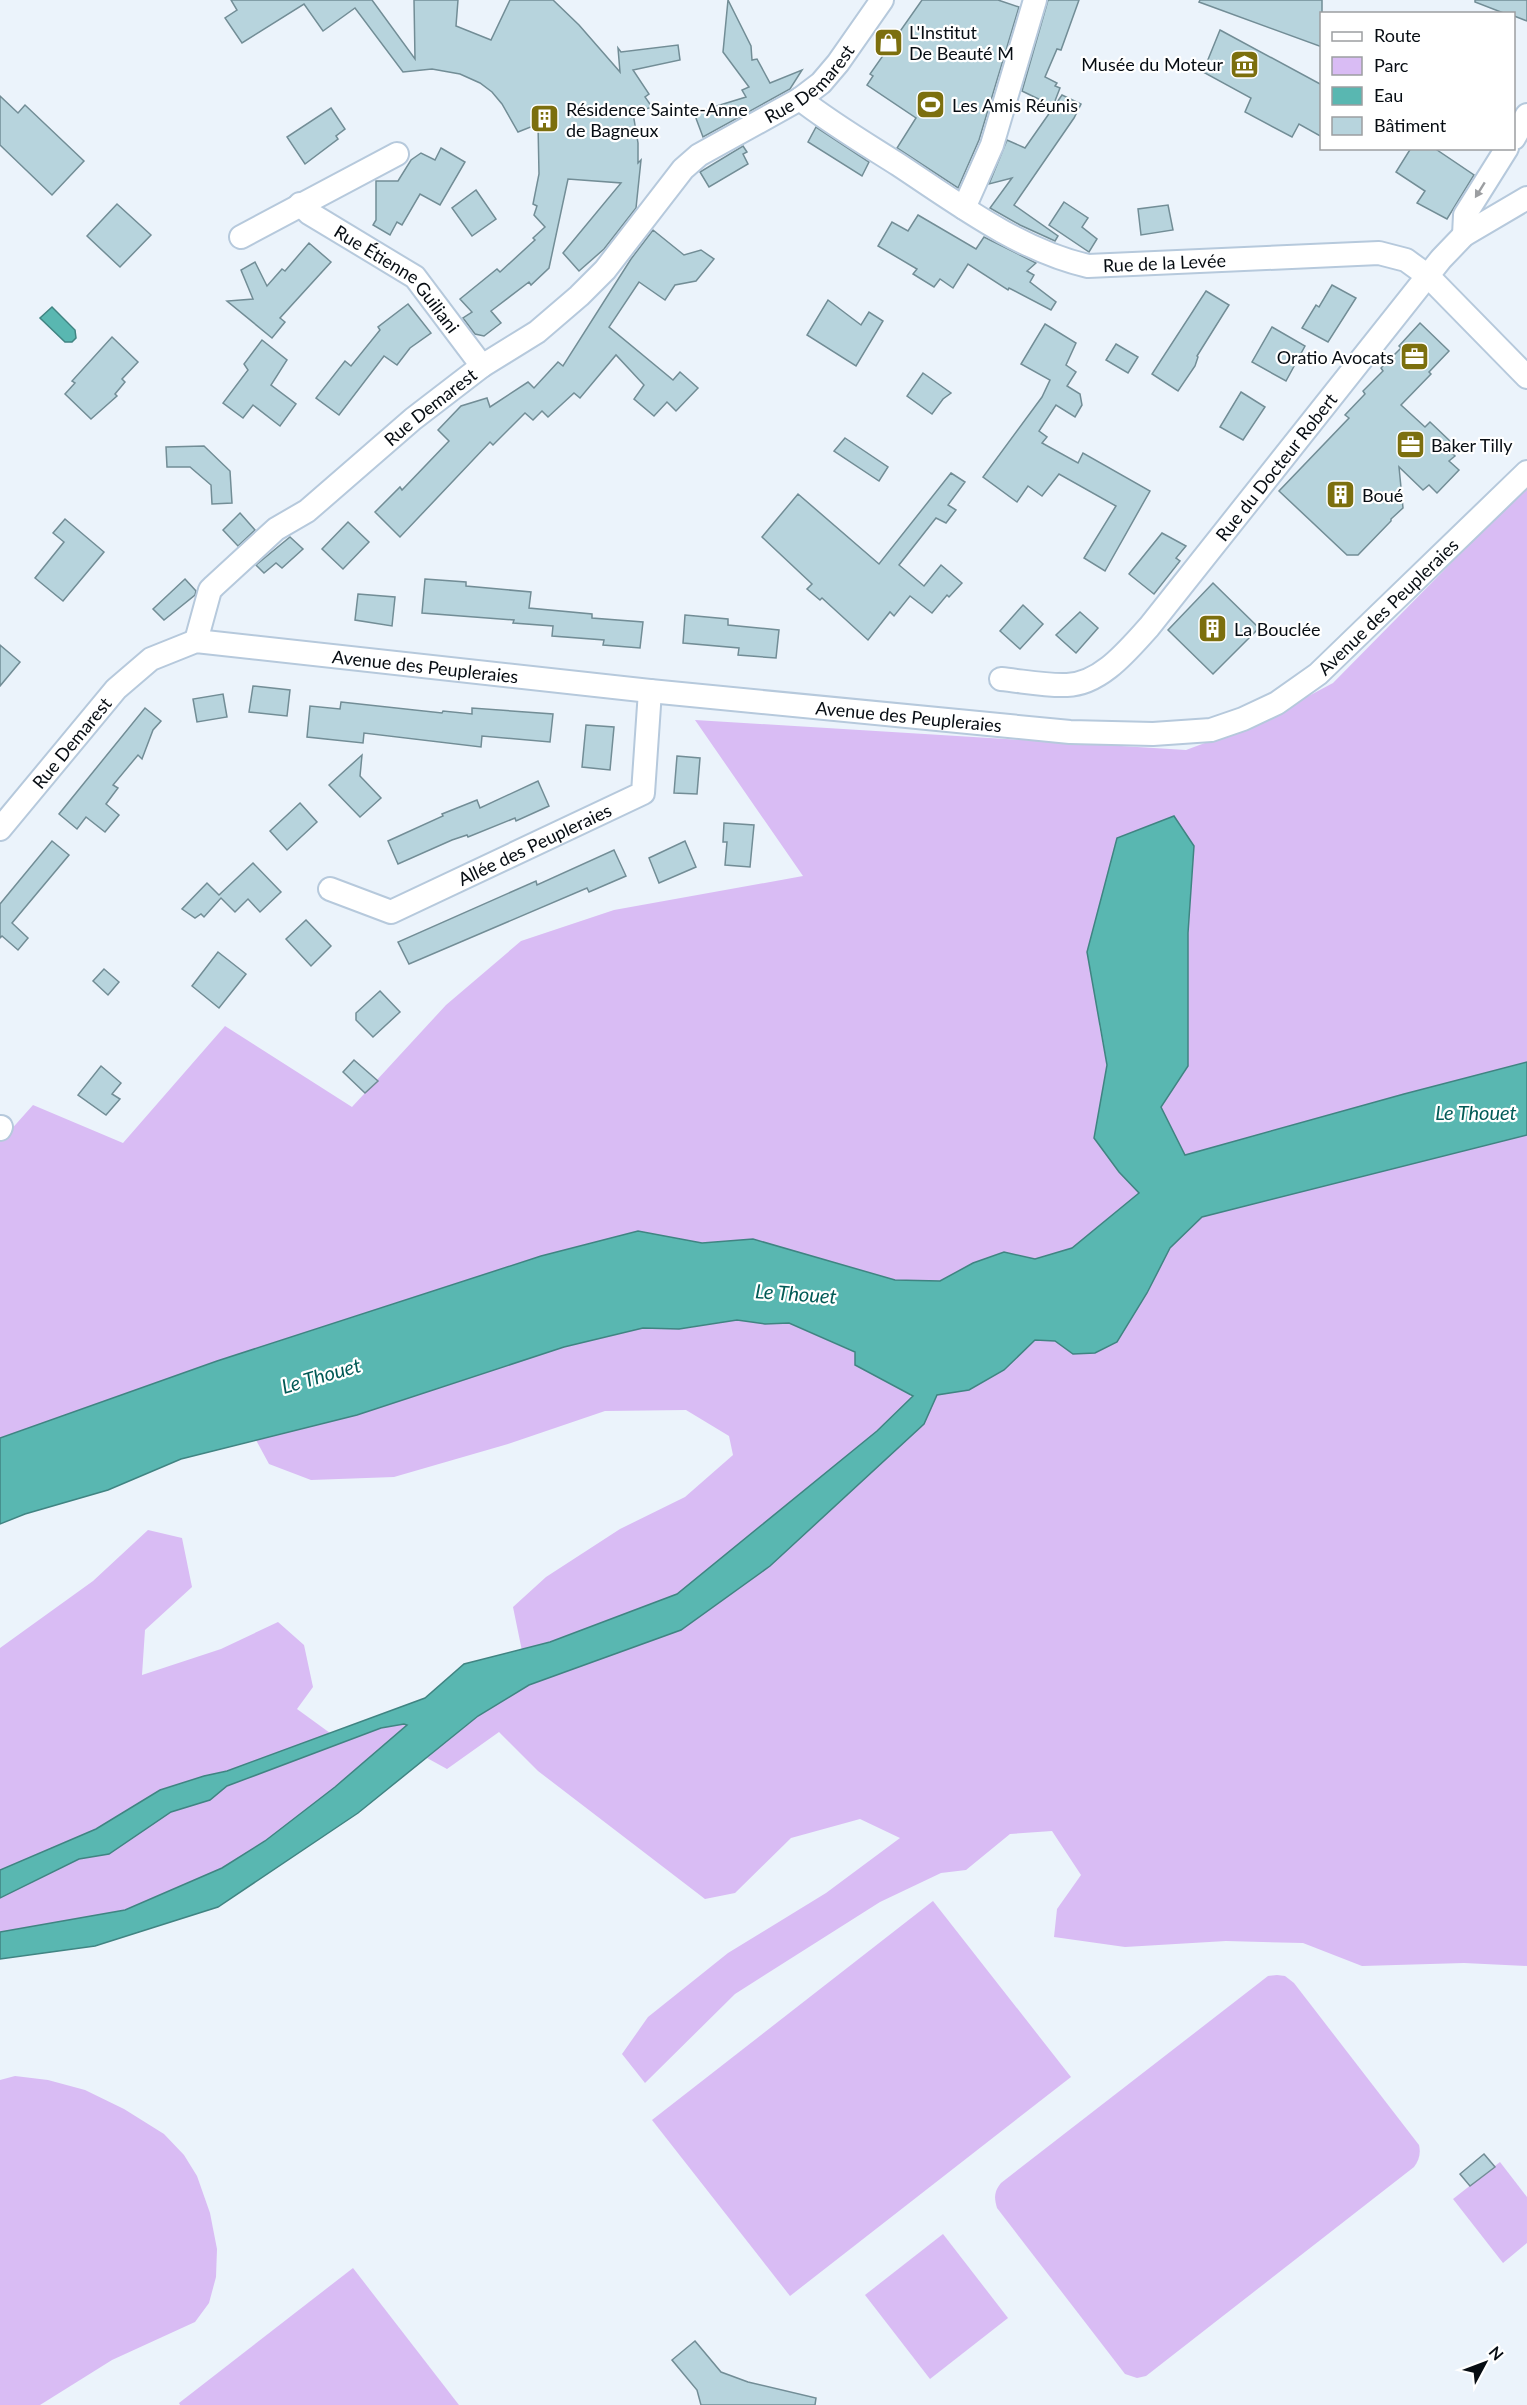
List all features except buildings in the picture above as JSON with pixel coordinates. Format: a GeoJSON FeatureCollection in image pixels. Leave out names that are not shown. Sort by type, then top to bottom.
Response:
{"type":"FeatureCollection","features":[{"type":"Feature","properties":{"kind":"street","name":"Rue Demarest"},"geometry":{"type":"LineString","coordinates":[[0,829],[116,689],[151,659],[196,641],[210,590],[276,529],[307,511],[413,419],[482,366],[537,332],[579,296],[605,270],[683,169],[699,155],[800,99],[821,83],[838,63],[882,0]]}},
{"type":"Feature","properties":{"kind":"street"},"geometry":{"type":"LineString","coordinates":[[964,208],[992,145],[1035,0]]}},
{"type":"Feature","properties":{"kind":"street","name":"Rue de la Levée"},"geometry":{"type":"LineString","coordinates":[[800,99],[964,208],[1040,252],[1088,266],[1379,253],[1406,260],[1428,276],[1527,377]]}},
{"type":"Feature","properties":{"kind":"street"},"geometry":{"type":"LineString","coordinates":[[1515,136],[1527,115]]}},
{"type":"Feature","properties":{"kind":"street"},"geometry":{"type":"LineString","coordinates":[[1464,236],[1465,215],[1506,150]]}},
{"type":"Feature","properties":{"kind":"street"},"geometry":{"type":"LineString","coordinates":[[241,237],[397,154]]}},
{"type":"Feature","properties":{"kind":"street","name":"Rue du Docteur Robert"},"geometry":{"type":"LineString","coordinates":[[1001,679],[1068,685],[1090,680],[1122,655],[1149,627],[1428,276],[1464,236],[1527,198]]}},
{"type":"Feature","properties":{"kind":"street","name":"Rue Étienne Guiliani"},"geometry":{"type":"LineString","coordinates":[[300,204],[309,213],[415,277],[482,366]]}},
{"type":"Feature","properties":{"kind":"street","name":"Avenue des Peupleraies"},"geometry":{"type":"LineString","coordinates":[[196,641],[650,691],[1070,732],[1153,734],[1211,730],[1277,704],[1318,674],[1527,472]]}},
{"type":"Feature","properties":{"kind":"street","name":"Allée des Peupleraies"},"geometry":{"type":"LineString","coordinates":[[330,889],[391,912],[643,794],[650,691]]}},
{"type":"Feature","properties":{"kind":"green space"},"geometry":{"type":"Polygon","coordinates":[[[1527,486],[1527,1966],[1464,1963],[1362,1966],[1303,1943],[1226,1941],[1125,1947],[1054,1937],[1057,1909],[1081,1875],[1052,1831],[1010,1834],[966,1870],[941,1873],[880,1902],[735,1994],[645,2083],[622,2054],[648,2017],[728,1953],[826,1893],[900,1838],[860,1819],[791,1838],[735,1893],[705,1899],[538,1771],[499,1732],[447,1769],[427,1758],[478,1716],[529,1685],[513,1607],[546,1577],[620,1529],[685,1497],[733,1455],[729,1436],[686,1410],[605,1411],[508,1444],[394,1477],[311,1480],[269,1464],[256,1440],[357,1415],[564,1347],[643,1328],[679,1329],[737,1320],[765,1324],[789,1323],[856,1353],[855,1365],[909,1393],[924,1424],[937,1395],[969,1390],[1004,1370],[1035,1340],[1117,1342],[1147,1293],[1170,1248],[1202,1217],[1185,1155],[1161,1107],[1188,1066],[1188,933],[1194,846],[1099,1025],[1107,1065],[1094,1138],[1119,1172],[1139,1193],[1072,1248],[1035,1260],[1004,1252],[973,1263],[940,1281],[895,1280],[753,1239],[702,1243],[638,1231],[541,1256],[217,1361],[0,1438],[0,1142],[33,1105],[123,1143],[225,1026],[352,1107],[446,1005],[521,941],[614,910],[803,876],[695,720],[1186,750],[1256,724],[1333,683],[1527,486]]]}},
{"type":"Feature","properties":{"kind":"green space"},"geometry":{"type":"Polygon","coordinates":[[[148,1530],[182,1538],[192,1587],[145,1630],[142,1675],[221,1649],[278,1622],[304,1645],[313,1687],[297,1709],[330,1733],[407,1725],[335,1787],[265,1841],[222,1868],[125,1910],[0,1932],[0,1648],[93,1581],[148,1530]]]}},
{"type":"Feature","properties":{"kind":"green space"},"geometry":{"type":"Polygon","coordinates":[[[933,1901],[1071,2077],[790,2296],[652,2120],[933,1901]]]}},
{"type":"Feature","properties":{"kind":"green space"},"geometry":{"type":"Polygon","coordinates":[[[1268,1976],[1285,1976],[1294,1983],[1419,2145],[1418,2159],[1414,2167],[1146,2376],[1137,2378],[1125,2374],[997,2208],[996,2192],[1001,2183],[1268,1976]]]}},
{"type":"Feature","properties":{"kind":"green space"},"geometry":{"type":"Polygon","coordinates":[[[15,2076],[48,2080],[85,2090],[124,2109],[164,2134],[184,2155],[197,2176],[210,2213],[217,2249],[216,2277],[209,2303],[195,2322],[112,2360],[40,2405],[0,2405],[0,2080],[15,2076]]]}},
{"type":"Feature","properties":{"kind":"green space"},"geometry":{"type":"Polygon","coordinates":[[[1500,2162],[1527,2197],[1527,2243],[1503,2263],[1453,2199],[1500,2162]]]}},
{"type":"Feature","properties":{"kind":"green space"},"geometry":{"type":"Polygon","coordinates":[[[943,2234],[1008,2318],[930,2379],[865,2295],[943,2234]]]}},
{"type":"Feature","properties":{"kind":"green space"},"geometry":{"type":"Polygon","coordinates":[[[353,2268],[459,2405],[180,2405],[179,2403],[353,2268]]]}},
{"type":"Feature","properties":{"kind":"water"},"geometry":{"type":"Polygon","coordinates":[[[52,307],[75,330],[76,338],[72,342],[65,342],[40,318],[52,307]]]}},
{"type":"Feature","properties":{"kind":"water","name":"Le Thouet"},"geometry":{"type":"Polygon","coordinates":[[[1174,816],[1194,846],[1188,933],[1188,1066],[1161,1107],[1185,1155],[1527,1062],[1527,1135],[1202,1217],[1170,1248],[1147,1293],[1117,1342],[1095,1353],[1073,1354],[1055,1341],[1035,1340],[1004,1370],[969,1390],[937,1395],[924,1424],[770,1566],[681,1630],[529,1685],[478,1716],[358,1813],[218,1907],[95,1946],[0,1959],[0,1932],[125,1910],[222,1868],[265,1841],[335,1787],[407,1725],[381,1728],[227,1786],[210,1800],[171,1812],[109,1854],[79,1859],[0,1898],[0,1870],[96,1829],[160,1790],[227,1771],[425,1698],[464,1664],[550,1642],[677,1594],[877,1431],[913,1396],[855,1365],[855,1352],[789,1323],[765,1324],[737,1320],[679,1329],[643,1328],[564,1347],[357,1415],[181,1459],[108,1490],[25,1514],[0,1524],[0,1438],[217,1361],[541,1256],[638,1231],[702,1243],[753,1239],[895,1280],[940,1281],[973,1263],[1004,1252],[1035,1259],[1072,1248],[1139,1193],[1119,1172],[1094,1138],[1107,1065],[1087,952],[1117,838],[1174,816]]]}},
{"type":"Feature","properties":{"kind":"place","name":"L'Institut De Beauté M"},"geometry":{"type":"Point","coordinates":[888,42]}},
{"type":"Feature","properties":{"kind":"place","name":"Musée du Moteur"},"geometry":{"type":"Point","coordinates":[1244,64]}},
{"type":"Feature","properties":{"kind":"place","name":"Les Amis Réunis"},"geometry":{"type":"Point","coordinates":[931,105]}},
{"type":"Feature","properties":{"kind":"place","name":"Résidence Sainte-Anne de Bagneux"},"geometry":{"type":"Point","coordinates":[545,119]}},
{"type":"Feature","properties":{"kind":"place","name":"Oratio Avocats"},"geometry":{"type":"Point","coordinates":[1415,357]}},
{"type":"Feature","properties":{"kind":"place","name":"Baker Tilly"},"geometry":{"type":"Point","coordinates":[1410,445]}},
{"type":"Feature","properties":{"kind":"place","name":"Boué"},"geometry":{"type":"Point","coordinates":[1341,495]}},
{"type":"Feature","properties":{"kind":"place","name":"La Bouclée"},"geometry":{"type":"Point","coordinates":[1213,629]}}]}
